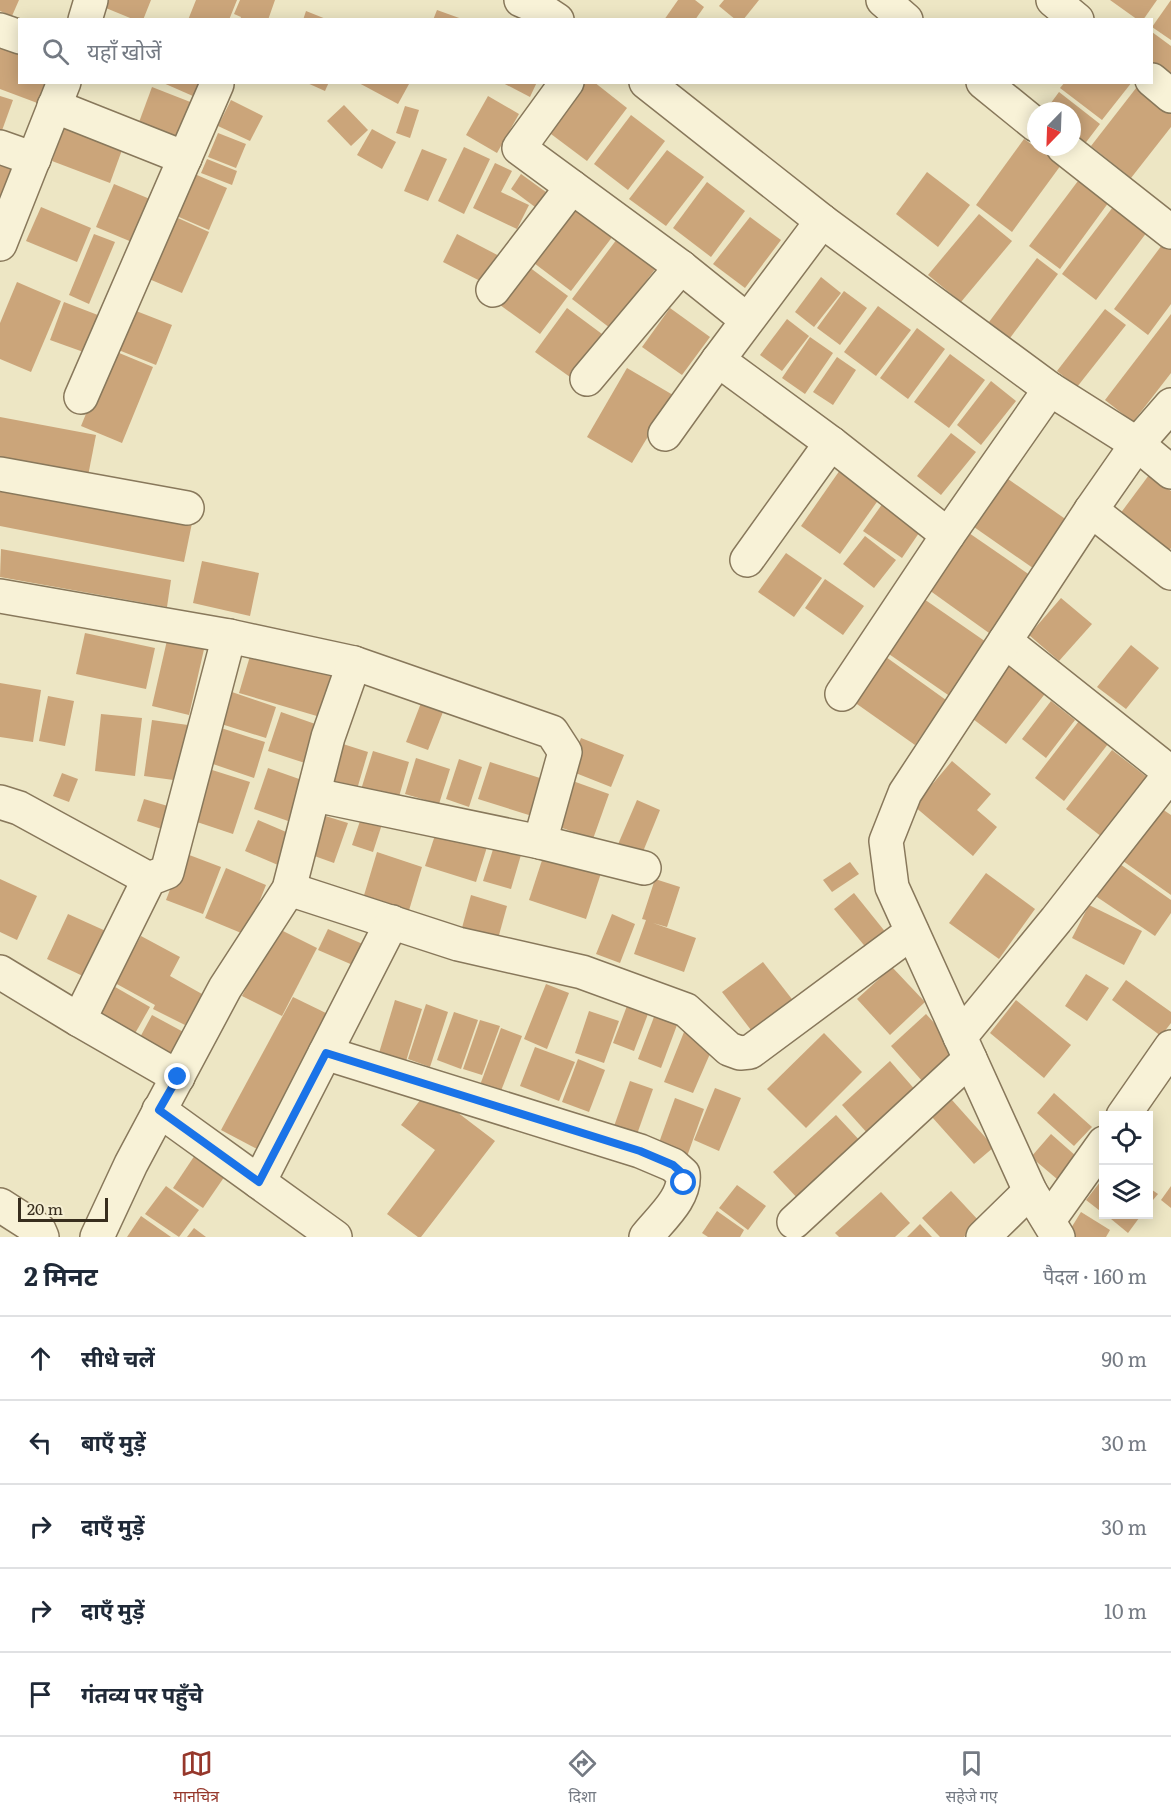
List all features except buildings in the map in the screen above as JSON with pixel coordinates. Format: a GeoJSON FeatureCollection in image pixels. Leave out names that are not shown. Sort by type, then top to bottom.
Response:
{"type":"FeatureCollection","features":[{"type":"Feature","properties":{"kind":"street"},"geometry":{"type":"LineString","coordinates":[[86,18],[91,0]]}},
{"type":"Feature","properties":{"kind":"street"},"geometry":{"type":"LineString","coordinates":[[521,0],[554,18]]}},
{"type":"Feature","properties":{"kind":"street"},"geometry":{"type":"LineString","coordinates":[[883,0],[904,18]]}},
{"type":"Feature","properties":{"kind":"street"},"geometry":{"type":"LineString","coordinates":[[0,30],[18,36]]}},
{"type":"Feature","properties":{"kind":"street"},"geometry":{"type":"LineString","coordinates":[[1153,81],[1171,96]]}},
{"type":"Feature","properties":{"kind":"street"},"geometry":{"type":"LineString","coordinates":[[81,397],[217,84]]}},
{"type":"Feature","properties":{"kind":"street"},"geometry":{"type":"LineString","coordinates":[[566,84],[519,148],[681,267],[747,320]]}},
{"type":"Feature","properties":{"kind":"street"},"geometry":{"type":"LineString","coordinates":[[649,84],[822,220],[1050,389],[1137,444],[1171,472]]}},
{"type":"Feature","properties":{"kind":"street"},"geometry":{"type":"LineString","coordinates":[[985,84],[1027,119]]}},
{"type":"Feature","properties":{"kind":"street"},"geometry":{"type":"LineString","coordinates":[[0,244],[59,94],[186,158]]}},
{"type":"Feature","properties":{"kind":"street"},"geometry":{"type":"LineString","coordinates":[[0,147],[34,159]]}},
{"type":"Feature","properties":{"kind":"street"},"geometry":{"type":"LineString","coordinates":[[1074,156],[1171,232]]}},
{"type":"Feature","properties":{"kind":"street"},"geometry":{"type":"LineString","coordinates":[[493,290],[572,187]]}},
{"type":"Feature","properties":{"kind":"street"},"geometry":{"type":"LineString","coordinates":[[665,434],[822,220]]}},
{"type":"Feature","properties":{"kind":"street"},"geometry":{"type":"LineString","coordinates":[[587,380],[681,267]]}},
{"type":"Feature","properties":{"kind":"street"},"geometry":{"type":"LineString","coordinates":[[718,360],[831,443],[948,535]]}},
{"type":"Feature","properties":{"kind":"street"},"geometry":{"type":"LineString","coordinates":[[842,694],[948,535],[1050,389]]}},
{"type":"Feature","properties":{"kind":"street"},"geometry":{"type":"LineString","coordinates":[[1099,1152],[1054,1229],[1030,1191],[892,887],[886,841],[905,793],[1091,510],[1137,444],[1171,405]]}},
{"type":"Feature","properties":{"kind":"street"},"geometry":{"type":"LineString","coordinates":[[747,560],[831,443]]}},
{"type":"Feature","properties":{"kind":"street"},"geometry":{"type":"LineString","coordinates":[[0,474],[187,508]]}},
{"type":"Feature","properties":{"kind":"street"},"geometry":{"type":"LineString","coordinates":[[1091,510],[1171,573]]}},
{"type":"Feature","properties":{"kind":"street"},"geometry":{"type":"LineString","coordinates":[[0,596],[229,636],[354,663],[552,732],[565,752],[540,842]]}},
{"type":"Feature","properties":{"kind":"street"},"geometry":{"type":"LineString","coordinates":[[79,1020],[148,879],[167,872],[229,636]]}},
{"type":"Feature","properties":{"kind":"street"},"geometry":{"type":"LineString","coordinates":[[794,1222],[965,1048],[1056,920],[1171,773],[1005,641]]}},
{"type":"Feature","properties":{"kind":"street"},"geometry":{"type":"LineString","coordinates":[[97,1237],[131,1164],[225,988],[289,889],[315,795],[328,737],[354,663]]}},
{"type":"Feature","properties":{"kind":"street"},"geometry":{"type":"LineString","coordinates":[[315,795],[540,842],[644,868]]}},
{"type":"Feature","properties":{"kind":"street"},"geometry":{"type":"LineString","coordinates":[[0,802],[20,808],[148,879]]}},
{"type":"Feature","properties":{"kind":"street"},"geometry":{"type":"LineString","coordinates":[[289,889],[458,944],[582,972],[686,1010],[729,1049],[740,1053],[750,1052],[912,932]]}},
{"type":"Feature","properties":{"kind":"street"},"geometry":{"type":"LineString","coordinates":[[259,1182],[392,922]]}},
{"type":"Feature","properties":{"kind":"street"},"geometry":{"type":"LineString","coordinates":[[0,972],[178,1077]]}},
{"type":"Feature","properties":{"kind":"street"},"geometry":{"type":"LineString","coordinates":[[1126,1111],[1171,1047]]}},
{"type":"Feature","properties":{"kind":"street"},"geometry":{"type":"LineString","coordinates":[[326,1053],[629,1148],[673,1165],[683,1174],[684,1183],[681,1192],[646,1237]]}},
{"type":"Feature","properties":{"kind":"street"},"geometry":{"type":"LineString","coordinates":[[159,1110],[335,1237]]}},
{"type":"Feature","properties":{"kind":"street"},"geometry":{"type":"LineString","coordinates":[[983,1237],[1030,1191]]}},
{"type":"Feature","properties":{"kind":"street"},"geometry":{"type":"LineString","coordinates":[[0,1205],[39,1230],[42,1237]]}},
{"type":"Feature","properties":{"kind":"route"},"geometry":{"type":"LineString","coordinates":[[178,1077],[159,1110],[259,1182],[326,1053],[640,1151],[673,1165],[683,1174],[684,1183]]}}]}
